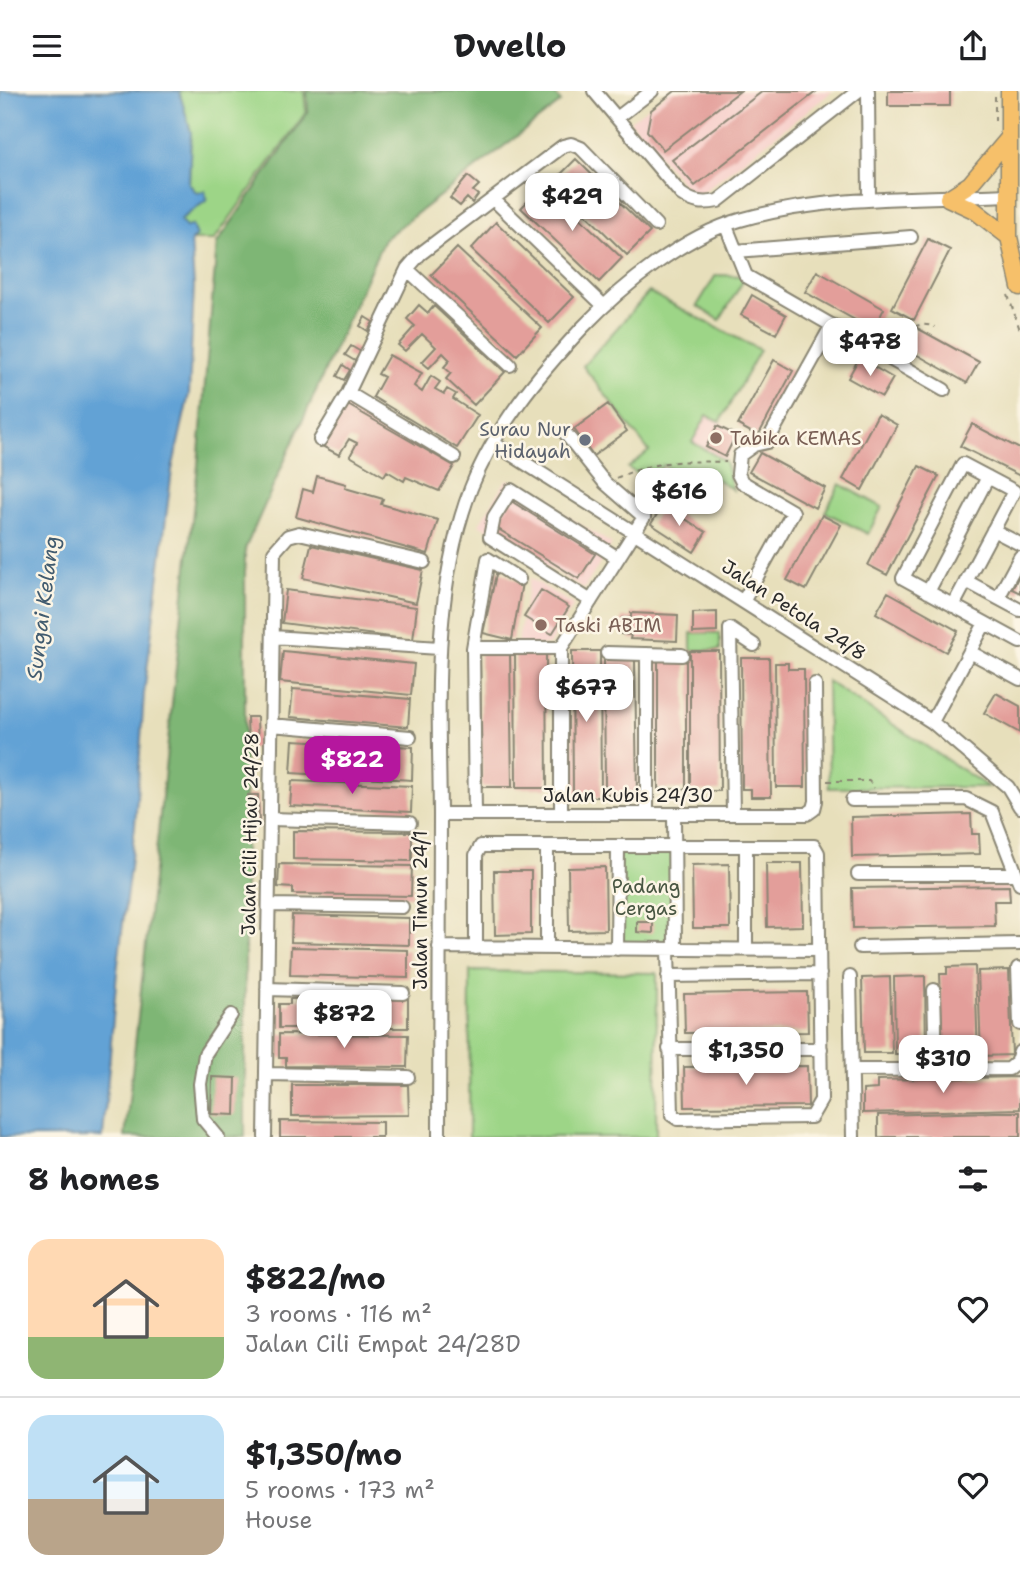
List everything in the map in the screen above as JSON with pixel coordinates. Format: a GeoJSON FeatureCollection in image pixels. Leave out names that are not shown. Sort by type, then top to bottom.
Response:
{"type":"FeatureCollection","features":[{"type":"Feature","properties":{"kind":"main road"},"geometry":{"type":"LineString","coordinates":[[1009,91],[1009,237],[1020,287]]}},
{"type":"Feature","properties":{"kind":"main road"},"geometry":{"type":"LineString","coordinates":[[948,198],[970,184],[1008,139]]}},
{"type":"Feature","properties":{"kind":"main road"},"geometry":{"type":"LineString","coordinates":[[1008,195],[1020,181]]}},
{"type":"Feature","properties":{"kind":"main road"},"geometry":{"type":"LineString","coordinates":[[948,198],[974,210],[1009,237]]}},
{"type":"Feature","properties":{"kind":"street"},"geometry":{"type":"LineString","coordinates":[[594,91],[681,194],[691,201],[718,201],[858,91]]}},
{"type":"Feature","properties":{"kind":"street"},"geometry":{"type":"LineString","coordinates":[[617,118],[652,91]]}},
{"type":"Feature","properties":{"kind":"street"},"geometry":{"type":"LineString","coordinates":[[868,91],[869,199]]}},
{"type":"Feature","properties":{"kind":"street"},"geometry":{"type":"LineString","coordinates":[[320,440],[348,393],[407,269],[420,254],[563,146],[572,144],[581,148],[656,225]]}},
{"type":"Feature","properties":{"kind":"street","name":"Jalan Timun 24/1"},"geometry":{"type":"LineString","coordinates":[[439,1137],[439,648],[452,555],[471,487],[511,415],[548,364],[604,306],[671,253],[726,226],[820,204],[869,199],[1008,195]]}},
{"type":"Feature","properties":{"kind":"street"},"geometry":{"type":"LineString","coordinates":[[493,199],[604,306]]}},
{"type":"Feature","properties":{"kind":"street"},"geometry":{"type":"LineString","coordinates":[[726,226],[746,276],[944,390]]}},
{"type":"Feature","properties":{"kind":"street"},"geometry":{"type":"LineString","coordinates":[[736,251],[911,237]]}},
{"type":"Feature","properties":{"kind":"street"},"geometry":{"type":"LineString","coordinates":[[407,269],[510,365]]}},
{"type":"Feature","properties":{"kind":"street"},"geometry":{"type":"LineString","coordinates":[[744,600],[793,512],[742,482],[737,462],[745,449],[767,442],[832,325]]}},
{"type":"Feature","properties":{"kind":"street"},"geometry":{"type":"LineString","coordinates":[[348,393],[454,457]]}},
{"type":"Feature","properties":{"kind":"street"},"geometry":{"type":"LineString","coordinates":[[561,814],[561,648],[644,517],[605,483],[566,434]]}},
{"type":"Feature","properties":{"kind":"street","name":"Jalan Petola 24/8"},"geometry":{"type":"LineString","coordinates":[[495,444],[932,722],[1008,787],[1020,807]]}},
{"type":"Feature","properties":{"kind":"street"},"geometry":{"type":"LineString","coordinates":[[953,606],[1014,491],[963,464],[903,578],[953,606],[1019,640]]}},
{"type":"Feature","properties":{"kind":"street"},"geometry":{"type":"LineString","coordinates":[[928,592],[988,477]]}},
{"type":"Feature","properties":{"kind":"street"},"geometry":{"type":"LineString","coordinates":[[591,601],[490,537],[494,517],[511,490],[618,558]]}},
{"type":"Feature","properties":{"kind":"street"},"geometry":{"type":"LineString","coordinates":[[993,530],[1020,544]]}},
{"type":"Feature","properties":{"kind":"street","name":"Jalan Cili Hijau 24/28"},"geometry":{"type":"LineString","coordinates":[[265,1137],[274,552],[288,536],[299,533],[424,562]]}},
{"type":"Feature","properties":{"kind":"street"},"geometry":{"type":"LineString","coordinates":[[998,598],[1020,557]]}},
{"type":"Feature","properties":{"kind":"street"},"geometry":{"type":"LineString","coordinates":[[475,814],[473,648],[488,559],[519,579]]}},
{"type":"Feature","properties":{"kind":"street"},"geometry":{"type":"LineString","coordinates":[[966,581],[1020,610]]}},
{"type":"Feature","properties":{"kind":"street"},"geometry":{"type":"LineString","coordinates":[[932,722],[985,623]]}},
{"type":"Feature","properties":{"kind":"street"},"geometry":{"type":"LineString","coordinates":[[733,814],[730,629],[754,645]]}},
{"type":"Feature","properties":{"kind":"street"},"geometry":{"type":"LineString","coordinates":[[273,637],[439,648]]}},
{"type":"Feature","properties":{"kind":"street"},"geometry":{"type":"LineString","coordinates":[[473,648],[561,648]]}},
{"type":"Feature","properties":{"kind":"street"},"geometry":{"type":"LineString","coordinates":[[970,652],[1020,680]]}},
{"type":"Feature","properties":{"kind":"street"},"geometry":{"type":"LineString","coordinates":[[607,653],[682,655]]}},
{"type":"Feature","properties":{"kind":"street"},"geometry":{"type":"LineString","coordinates":[[646,814],[647,654]]}},
{"type":"Feature","properties":{"kind":"street"},"geometry":{"type":"LineString","coordinates":[[815,684],[816,781]]}},
{"type":"Feature","properties":{"kind":"street"},"geometry":{"type":"LineString","coordinates":[[271,725],[410,737]]}},
{"type":"Feature","properties":{"kind":"street","name":"Jalan Kubis 24/30"},"geometry":{"type":"LineString","coordinates":[[440,814],[807,814],[814,809],[816,781]]}},
{"type":"Feature","properties":{"kind":"street"},"geometry":{"type":"LineString","coordinates":[[852,800],[966,799],[992,812],[1018,879],[858,874]]}},
{"type":"Feature","properties":{"kind":"street"},"geometry":{"type":"LineString","coordinates":[[476,948],[476,855],[481,846],[547,846],[618,846],[674,846],[814,846],[818,853],[821,1100],[811,1117],[678,1119],[670,1110],[668,976],[672,949],[674,846],[674,814]]}},
{"type":"Feature","properties":{"kind":"street"},"geometry":{"type":"LineString","coordinates":[[270,819],[410,823]]}},
{"type":"Feature","properties":{"kind":"street"},"geometry":{"type":"LineString","coordinates":[[547,846],[547,948]]}},
{"type":"Feature","properties":{"kind":"street"},"geometry":{"type":"LineString","coordinates":[[617,949],[618,846]]}},
{"type":"Feature","properties":{"kind":"street"},"geometry":{"type":"LineString","coordinates":[[746,846],[746,950]]}},
{"type":"Feature","properties":{"kind":"street"},"geometry":{"type":"LineString","coordinates":[[268,905],[402,907]]}},
{"type":"Feature","properties":{"kind":"street"},"geometry":{"type":"LineString","coordinates":[[860,947],[1020,944]]}},
{"type":"Feature","properties":{"kind":"street"},"geometry":{"type":"LineString","coordinates":[[439,947],[819,950]]}},
{"type":"Feature","properties":{"kind":"street"},"geometry":{"type":"LineString","coordinates":[[1018,968],[1020,1024]]}},
{"type":"Feature","properties":{"kind":"street"},"geometry":{"type":"LineString","coordinates":[[668,976],[820,974]]}},
{"type":"Feature","properties":{"kind":"street"},"geometry":{"type":"LineString","coordinates":[[850,977],[853,1137]]}},
{"type":"Feature","properties":{"kind":"street"},"geometry":{"type":"LineString","coordinates":[[267,989],[403,993]]}},
{"type":"Feature","properties":{"kind":"street"},"geometry":{"type":"LineString","coordinates":[[934,990],[936,1070]]}},
{"type":"Feature","properties":{"kind":"street"},"geometry":{"type":"LineString","coordinates":[[218,1137],[203,1119],[200,1084],[205,1054],[231,1016]]}},
{"type":"Feature","properties":{"kind":"street"},"geometry":{"type":"LineString","coordinates":[[669,1049],[821,1049]]}},
{"type":"Feature","properties":{"kind":"street"},"geometry":{"type":"LineString","coordinates":[[852,1070],[1009,1069],[1018,1058]]}},
{"type":"Feature","properties":{"kind":"street"},"geometry":{"type":"LineString","coordinates":[[268,1075],[408,1077]]}},
{"type":"Feature","properties":{"kind":"path"},"geometry":{"type":"LineString","coordinates":[[888,358],[912,326],[925,324],[934,327]]}},
{"type":"Feature","properties":{"kind":"path"},"geometry":{"type":"LineString","coordinates":[[605,483],[649,464],[672,459],[737,462]]}},
{"type":"Feature","properties":{"kind":"path"},"geometry":{"type":"LineString","coordinates":[[816,781],[869,781],[883,799]]}},
{"type":"Feature","properties":{"kind":"shaded area"},"geometry":{"type":"Polygon","coordinates":[[[669,91],[833,91],[695,198],[630,121],[669,91]]]}},
{"type":"Feature","properties":{"kind":"shaded area","name":"Tabika KEMAS"},"geometry":{"type":"Polygon","coordinates":[[[707,416],[740,433],[725,460],[692,443],[707,416]]]}},
{"type":"Feature","properties":{"kind":"shaded area"},"geometry":{"type":"Polygon","coordinates":[[[507,479],[612,544],[584,589],[479,524],[507,479]]]}},
{"type":"Feature","properties":{"kind":"shaded area","name":"Taski ABIM"},"geometry":{"type":"Polygon","coordinates":[[[530,578],[574,605],[549,645],[517,645],[530,578]]]}},
{"type":"Feature","properties":{"kind":"green space"},"geometry":{"type":"Polygon","coordinates":[[[179,91],[304,91],[306,112],[214,240],[191,240],[192,225],[186,227],[180,220],[197,193],[189,184],[191,132],[179,91]]]}},
{"type":"Feature","properties":{"kind":"green space"},"geometry":{"type":"Polygon","coordinates":[[[307,91],[553,91],[561,102],[384,239],[245,549],[245,1137],[125,1137],[198,465],[217,243],[308,112],[307,91]]]}},
{"type":"Feature","properties":{"kind":"green space"},"geometry":{"type":"Polygon","coordinates":[[[716,275],[746,276],[720,320],[697,306],[716,275]]]}},
{"type":"Feature","properties":{"kind":"green space"},"geometry":{"type":"Polygon","coordinates":[[[649,292],[760,350],[720,422],[707,415],[692,442],[725,461],[733,490],[700,468],[690,482],[663,465],[651,482],[628,468],[649,451],[583,366],[649,292]]]}},
{"type":"Feature","properties":{"kind":"green space"},"geometry":{"type":"Polygon","coordinates":[[[840,484],[882,507],[868,534],[825,512],[840,484]]]}},
{"type":"Feature","properties":{"kind":"green space"},"geometry":{"type":"Polygon","coordinates":[[[691,633],[720,633],[720,650],[691,650],[691,633]]]}},
{"type":"Feature","properties":{"kind":"green space"},"geometry":{"type":"Polygon","coordinates":[[[827,681],[988,787],[829,788],[827,681]]]}},
{"type":"Feature","properties":{"kind":"green space","name":"Padang Cergas"},"geometry":{"type":"Polygon","coordinates":[[[618,846],[674,846],[675,949],[617,949],[618,846]]]}},
{"type":"Feature","properties":{"kind":"green space"},"geometry":{"type":"Polygon","coordinates":[[[470,971],[657,973],[656,1137],[469,1137],[470,971]]]}},
{"type":"Feature","properties":{"kind":"water","name":"Sungai Kelang"},"geometry":{"type":"Polygon","coordinates":[[[0,91],[179,91],[191,132],[189,184],[197,193],[205,191],[207,200],[180,220],[186,227],[192,225],[196,236],[191,240],[194,287],[189,394],[172,470],[144,694],[135,826],[117,972],[103,1137],[0,1137],[0,91]]]}},
{"type":"Feature","properties":{"kind":"building"},"geometry":{"type":"Polygon","coordinates":[[[675,91],[740,91],[663,150],[647,131],[651,110],[675,91]]]}},
{"type":"Feature","properties":{"kind":"building"},"geometry":{"type":"Polygon","coordinates":[[[763,91],[817,91],[695,186],[672,160],[763,91]]]}},
{"type":"Feature","properties":{"kind":"building"},"geometry":{"type":"Polygon","coordinates":[[[888,91],[950,91],[950,106],[888,106],[888,91]]]}},
{"type":"Feature","properties":{"kind":"building"},"geometry":{"type":"Polygon","coordinates":[[[576,159],[650,232],[627,255],[553,182],[576,159]]]}},
{"type":"Feature","properties":{"kind":"building"},"geometry":{"type":"Polygon","coordinates":[[[468,176],[479,185],[473,191],[478,195],[472,203],[467,198],[460,206],[450,198],[468,176]]]}},
{"type":"Feature","properties":{"kind":"building"},"geometry":{"type":"Polygon","coordinates":[[[544,184],[622,258],[599,282],[521,208],[544,184]]]}},
{"type":"Feature","properties":{"kind":"building"},"geometry":{"type":"Polygon","coordinates":[[[496,222],[574,297],[549,323],[471,249],[496,222]]]}},
{"type":"Feature","properties":{"kind":"building"},"geometry":{"type":"Polygon","coordinates":[[[928,239],[950,250],[914,320],[892,308],[928,239]]]}},
{"type":"Feature","properties":{"kind":"building"},"geometry":{"type":"Polygon","coordinates":[[[457,248],[542,328],[517,355],[431,275],[457,248]]]}},
{"type":"Feature","properties":{"kind":"building"},"geometry":{"type":"Polygon","coordinates":[[[817,271],[884,309],[873,330],[805,292],[817,271]]]}},
{"type":"Feature","properties":{"kind":"building"},"geometry":{"type":"Polygon","coordinates":[[[752,295],[786,315],[776,334],[741,315],[752,295]]]}},
{"type":"Feature","properties":{"kind":"building"},"geometry":{"type":"Polygon","coordinates":[[[419,305],[428,313],[434,306],[505,372],[474,405],[446,379],[451,373],[444,367],[450,360],[443,353],[429,368],[422,362],[436,347],[422,334],[405,351],[398,345],[415,326],[407,319],[419,305]]]}},
{"type":"Feature","properties":{"kind":"building"},"geometry":{"type":"Polygon","coordinates":[[[365,317],[373,322],[368,331],[360,326],[365,317]]]}},
{"type":"Feature","properties":{"kind":"building"},"geometry":{"type":"Polygon","coordinates":[[[917,328],[979,362],[967,383],[905,348],[917,328]]]}},
{"type":"Feature","properties":{"kind":"building"},"geometry":{"type":"Polygon","coordinates":[[[351,346],[361,352],[355,361],[345,355],[351,346]]]}},
{"type":"Feature","properties":{"kind":"building"},"geometry":{"type":"Polygon","coordinates":[[[389,355],[422,373],[414,386],[422,392],[431,376],[440,382],[435,389],[444,394],[447,389],[456,394],[453,399],[478,415],[457,448],[373,397],[384,377],[378,374],[389,355]]]}},
{"type":"Feature","properties":{"kind":"building"},"geometry":{"type":"Polygon","coordinates":[[[859,358],[893,378],[882,397],[848,378],[859,358]]]}},
{"type":"Feature","properties":{"kind":"building"},"geometry":{"type":"Polygon","coordinates":[[[774,360],[793,371],[758,436],[738,425],[774,360]]]}},
{"type":"Feature","properties":{"kind":"building"},"geometry":{"type":"Polygon","coordinates":[[[343,365],[350,370],[344,380],[337,376],[343,365]]]}},
{"type":"Feature","properties":{"kind":"building"},"geometry":{"type":"Polygon","coordinates":[[[346,404],[454,466],[439,491],[406,477],[404,481],[387,471],[384,476],[350,456],[357,443],[349,439],[339,455],[322,446],[346,404]]]}},
{"type":"Feature","properties":{"kind":"building"},"geometry":{"type":"Polygon","coordinates":[[[608,404],[627,431],[593,456],[574,429],[608,404]]]}},
{"type":"Feature","properties":{"kind":"building"},"geometry":{"type":"Polygon","coordinates":[[[878,414],[897,425],[862,490],[843,479],[878,414]]]}},
{"type":"Feature","properties":{"kind":"building"},"geometry":{"type":"Polygon","coordinates":[[[972,424],[1020,449],[1020,476],[960,446],[972,424]]]}},
{"type":"Feature","properties":{"kind":"building"},"geometry":{"type":"Polygon","coordinates":[[[717,426],[736,435],[725,457],[706,447],[717,426]]]}},
{"type":"Feature","properties":{"kind":"building"},"geometry":{"type":"Polygon","coordinates":[[[760,453],[825,488],[815,508],[749,472],[760,453]]]}},
{"type":"Feature","properties":{"kind":"building"},"geometry":{"type":"Polygon","coordinates":[[[919,466],[939,476],[887,575],[868,565],[919,466]]]}},
{"type":"Feature","properties":{"kind":"building"},"geometry":{"type":"Polygon","coordinates":[[[317,476],[346,484],[345,488],[383,499],[381,504],[438,520],[428,554],[296,517],[303,489],[313,492],[317,476]]]}},
{"type":"Feature","properties":{"kind":"building"},"geometry":{"type":"Polygon","coordinates":[[[511,501],[595,554],[579,579],[495,527],[511,501]]]}},
{"type":"Feature","properties":{"kind":"building"},"geometry":{"type":"Polygon","coordinates":[[[663,505],[706,532],[694,552],[651,524],[663,505]]]}},
{"type":"Feature","properties":{"kind":"building"},"geometry":{"type":"Polygon","coordinates":[[[822,515],[841,525],[806,590],[787,580],[822,515]]]}},
{"type":"Feature","properties":{"kind":"building"},"geometry":{"type":"Polygon","coordinates":[[[311,545],[423,570],[416,603],[303,578],[311,545]]]}},
{"type":"Feature","properties":{"kind":"building"},"geometry":{"type":"Polygon","coordinates":[[[497,570],[522,583],[512,640],[483,633],[497,570]]]}},
{"type":"Feature","properties":{"kind":"building"},"geometry":{"type":"Polygon","coordinates":[[[1020,574],[1020,593],[1012,589],[1020,574]]]}},
{"type":"Feature","properties":{"kind":"building"},"geometry":{"type":"Polygon","coordinates":[[[286,590],[417,607],[413,640],[282,623],[286,590]]]}},
{"type":"Feature","properties":{"kind":"building"},"geometry":{"type":"Polygon","coordinates":[[[541,590],[569,607],[552,634],[524,617],[541,590]]]}},
{"type":"Feature","properties":{"kind":"building"},"geometry":{"type":"Polygon","coordinates":[[[888,592],[958,631],[946,652],[876,613],[888,592]]]}},
{"type":"Feature","properties":{"kind":"building"},"geometry":{"type":"Polygon","coordinates":[[[717,612],[717,632],[693,633],[693,613],[717,612]]]}},
{"type":"Feature","properties":{"kind":"building"},"geometry":{"type":"Polygon","coordinates":[[[631,613],[678,615],[677,641],[630,639],[631,635],[621,634],[622,618],[631,618],[631,613]]]}},
{"type":"Feature","properties":{"kind":"building"},"geometry":{"type":"Polygon","coordinates":[[[283,651],[414,664],[411,695],[280,682],[283,651]]]}},
{"type":"Feature","properties":{"kind":"building"},"geometry":{"type":"Polygon","coordinates":[[[572,651],[600,651],[601,797],[573,797],[572,651]]]}},
{"type":"Feature","properties":{"kind":"building"},"geometry":{"type":"Polygon","coordinates":[[[690,651],[719,651],[720,791],[690,791],[690,651]]]}},
{"type":"Feature","properties":{"kind":"building"},"geometry":{"type":"Polygon","coordinates":[[[510,652],[512,787],[482,787],[480,653],[510,652]]]}},
{"type":"Feature","properties":{"kind":"building"},"geometry":{"type":"Polygon","coordinates":[[[515,653],[546,653],[547,788],[516,788],[515,653]]]}},
{"type":"Feature","properties":{"kind":"building"},"geometry":{"type":"Polygon","coordinates":[[[741,658],[769,658],[771,797],[751,797],[751,789],[742,789],[741,658]]]}},
{"type":"Feature","properties":{"kind":"building"},"geometry":{"type":"Polygon","coordinates":[[[604,660],[635,660],[637,794],[605,794],[604,660]]]}},
{"type":"Feature","properties":{"kind":"building"},"geometry":{"type":"Polygon","coordinates":[[[658,661],[686,661],[686,789],[658,789],[658,661]]]}},
{"type":"Feature","properties":{"kind":"building"},"geometry":{"type":"Polygon","coordinates":[[[775,663],[788,663],[788,669],[804,669],[805,787],[776,787],[775,663]]]}},
{"type":"Feature","properties":{"kind":"building"},"geometry":{"type":"Polygon","coordinates":[[[293,689],[410,699],[408,727],[290,717],[293,689]]]}},
{"type":"Feature","properties":{"kind":"building"},"geometry":{"type":"Polygon","coordinates":[[[996,693],[1020,706],[1020,733],[984,713],[996,693]]]}},
{"type":"Feature","properties":{"kind":"building"},"geometry":{"type":"Polygon","coordinates":[[[247,717],[257,717],[258,748],[248,748],[247,717]]]}},
{"type":"Feature","properties":{"kind":"building"},"geometry":{"type":"Polygon","coordinates":[[[293,740],[413,747],[412,780],[291,773],[293,740]]]}},
{"type":"Feature","properties":{"kind":"building"},"geometry":{"type":"Polygon","coordinates":[[[292,781],[412,786],[411,812],[290,806],[292,781]]]}},
{"type":"Feature","properties":{"kind":"building"},"geometry":{"type":"Polygon","coordinates":[[[248,795],[258,795],[259,822],[249,822],[248,795]]]}},
{"type":"Feature","properties":{"kind":"building"},"geometry":{"type":"Polygon","coordinates":[[[971,814],[972,834],[979,834],[980,854],[852,857],[851,817],[971,814]]]}},
{"type":"Feature","properties":{"kind":"building"},"geometry":{"type":"Polygon","coordinates":[[[293,831],[412,832],[412,861],[293,859],[293,831]]]}},
{"type":"Feature","properties":{"kind":"building"},"geometry":{"type":"Polygon","coordinates":[[[766,863],[802,863],[803,926],[767,927],[766,863]]]}},
{"type":"Feature","properties":{"kind":"building"},"geometry":{"type":"Polygon","coordinates":[[[279,864],[412,866],[411,896],[293,894],[293,888],[278,887],[279,864]]]}},
{"type":"Feature","properties":{"kind":"building"},"geometry":{"type":"Polygon","coordinates":[[[729,864],[730,928],[693,928],[692,865],[729,864]]]}},
{"type":"Feature","properties":{"kind":"building"},"geometry":{"type":"Polygon","coordinates":[[[605,867],[606,930],[569,931],[568,868],[605,867]]]}},
{"type":"Feature","properties":{"kind":"building"},"geometry":{"type":"Polygon","coordinates":[[[494,871],[531,871],[531,934],[495,935],[494,871]]]}},
{"type":"Feature","properties":{"kind":"building"},"geometry":{"type":"Polygon","coordinates":[[[1009,886],[1010,901],[994,901],[995,926],[853,928],[852,888],[1009,886]]]}},
{"type":"Feature","properties":{"kind":"building"},"geometry":{"type":"Polygon","coordinates":[[[292,915],[409,918],[409,945],[291,942],[292,915]]]}},
{"type":"Feature","properties":{"kind":"building"},"geometry":{"type":"Polygon","coordinates":[[[637,922],[653,922],[653,933],[637,932],[637,922]]]}},
{"type":"Feature","properties":{"kind":"building"},"geometry":{"type":"Polygon","coordinates":[[[291,947],[408,950],[408,978],[290,975],[291,947]]]}},
{"type":"Feature","properties":{"kind":"building"},"geometry":{"type":"Polygon","coordinates":[[[975,966],[978,1058],[955,1059],[955,1049],[943,1049],[940,974],[947,974],[947,967],[975,966]]]}},
{"type":"Feature","properties":{"kind":"building"},"geometry":{"type":"Polygon","coordinates":[[[1009,970],[1012,1055],[981,1056],[978,971],[1009,970]]]}},
{"type":"Feature","properties":{"kind":"building"},"geometry":{"type":"Polygon","coordinates":[[[925,976],[926,1054],[895,1054],[894,977],[925,976]]]}},
{"type":"Feature","properties":{"kind":"building"},"geometry":{"type":"Polygon","coordinates":[[[890,977],[892,1053],[864,1053],[862,978],[890,977]]]}},
{"type":"Feature","properties":{"kind":"building"},"geometry":{"type":"Polygon","coordinates":[[[807,992],[808,1032],[685,1033],[684,994],[807,992]]]}},
{"type":"Feature","properties":{"kind":"building"},"geometry":{"type":"Polygon","coordinates":[[[408,998],[408,1028],[279,1028],[279,1004],[290,1004],[290,999],[408,998]]]}},
{"type":"Feature","properties":{"kind":"building"},"geometry":{"type":"Polygon","coordinates":[[[279,1034],[408,1035],[407,1067],[286,1066],[286,1058],[279,1058],[279,1034]]]}},
{"type":"Feature","properties":{"kind":"building"},"geometry":{"type":"Polygon","coordinates":[[[807,1066],[808,1106],[685,1107],[684,1067],[807,1066]]]}},
{"type":"Feature","properties":{"kind":"building"},"geometry":{"type":"Polygon","coordinates":[[[212,1077],[236,1078],[235,1115],[211,1114],[212,1077]]]}},
{"type":"Feature","properties":{"kind":"building"},"geometry":{"type":"Polygon","coordinates":[[[1020,1077],[1020,1109],[863,1113],[863,1090],[877,1089],[877,1080],[1020,1077]]]}},
{"type":"Feature","properties":{"kind":"building"},"geometry":{"type":"Polygon","coordinates":[[[292,1085],[408,1085],[409,1115],[292,1116],[292,1085]]]}},
{"type":"Feature","properties":{"kind":"building"},"geometry":{"type":"Polygon","coordinates":[[[1020,1112],[1020,1137],[878,1137],[878,1115],[1020,1112]]]}},
{"type":"Feature","properties":{"kind":"building"},"geometry":{"type":"Polygon","coordinates":[[[280,1121],[382,1122],[382,1137],[280,1137],[280,1121]]]}},
{"type":"Feature","properties":{"kind":"place","name":"Tabika KEMAS"},"geometry":{"type":"Point","coordinates":[716,438]}},
{"type":"Feature","properties":{"kind":"place","name":"Surau Nur Hidayah"},"geometry":{"type":"Point","coordinates":[585,440]}},
{"type":"Feature","properties":{"kind":"place","name":"Taski ABIM"},"geometry":{"type":"Point","coordinates":[541,625]}}]}
